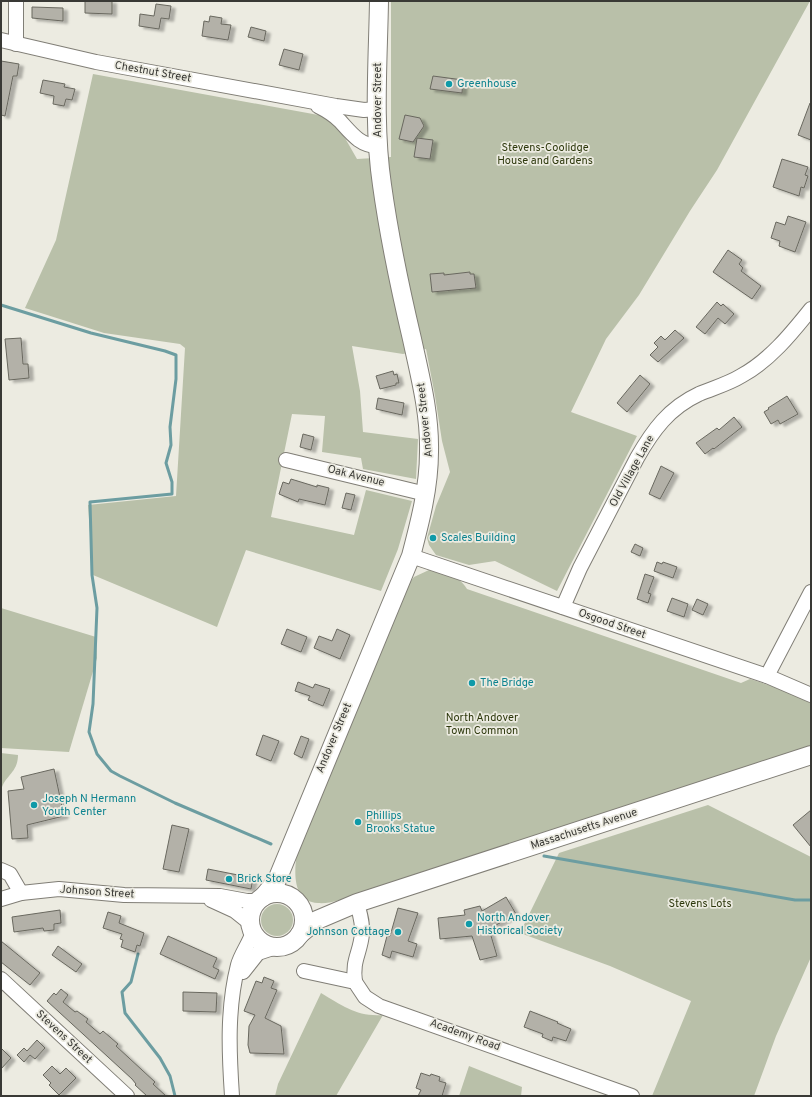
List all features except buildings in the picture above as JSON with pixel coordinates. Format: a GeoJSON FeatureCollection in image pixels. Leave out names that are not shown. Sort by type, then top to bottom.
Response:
{"type":"FeatureCollection","features":[{"type":"Feature","properties":{"kind":"main road","name":"Andover Street"},"geometry":{"type":"LineString","coordinates":[[261,899],[277,880],[411,556],[426,494],[430,450],[427,420],[420,377],[386,217],[378,146],[377,109],[379,1]]}},
{"type":"Feature","properties":{"kind":"main road","name":"Massachusetts Avenue"},"geometry":{"type":"LineString","coordinates":[[300,934],[317,920],[357,903],[811,755]]}},
{"type":"Feature","properties":{"kind":"main road","name":"Andover Street"},"geometry":{"type":"LineString","coordinates":[[292,842],[293,899]]}},
{"type":"Feature","properties":{"kind":"main road"},"geometry":{"type":"LineString","coordinates":[[277,893],[293,899],[303,914],[300,934],[292,942],[276,947],[262,943],[252,928],[252,911],[261,899],[277,893]]}},
{"type":"Feature","properties":{"kind":"main road","name":"Massachusetts Avenue"},"geometry":{"type":"LineString","coordinates":[[293,899],[308,906],[321,907],[357,903]]}},
{"type":"Feature","properties":{"kind":"street"},"geometry":{"type":"LineString","coordinates":[[16,1],[16,44]]}},
{"type":"Feature","properties":{"kind":"street","name":"Chestnut Street"},"geometry":{"type":"LineString","coordinates":[[1,40],[96,62],[353,109],[377,109]]}},
{"type":"Feature","properties":{"kind":"street","name":"Chestnut Street"},"geometry":{"type":"LineString","coordinates":[[306,100],[330,112],[352,135],[365,144],[378,146]]}},
{"type":"Feature","properties":{"kind":"street","name":"Old Village Lane"},"geometry":{"type":"LineString","coordinates":[[563,607],[580,568],[637,458],[646,442],[671,410],[687,400],[741,377],[758,365],[786,339],[811,310]]}},
{"type":"Feature","properties":{"kind":"street","name":"Oak Avenue"},"geometry":{"type":"LineString","coordinates":[[286,460],[426,494]]}},
{"type":"Feature","properties":{"kind":"street","name":"Osgood Street"},"geometry":{"type":"LineString","coordinates":[[411,556],[767,676],[811,695]]}},
{"type":"Feature","properties":{"kind":"street"},"geometry":{"type":"LineString","coordinates":[[767,676],[811,592]]}},
{"type":"Feature","properties":{"kind":"street"},"geometry":{"type":"LineString","coordinates":[[1,870],[10,874],[20,893]]}},
{"type":"Feature","properties":{"kind":"street","name":"Johnson Street"},"geometry":{"type":"LineString","coordinates":[[1,899],[20,893],[59,889],[124,895],[220,896],[248,901],[261,899]]}},
{"type":"Feature","properties":{"kind":"street","name":"Johnson Street"},"geometry":{"type":"LineString","coordinates":[[205,897],[235,911],[252,928]]}},
{"type":"Feature","properties":{"kind":"street"},"geometry":{"type":"LineString","coordinates":[[304,971],[355,982],[353,968],[362,936],[362,924],[357,903]]}},
{"type":"Feature","properties":{"kind":"street"},"geometry":{"type":"LineString","coordinates":[[232,1096],[231,997],[238,964],[249,945],[252,928]]}},
{"type":"Feature","properties":{"kind":"street"},"geometry":{"type":"LineString","coordinates":[[235,982],[258,952],[276,947]]}},
{"type":"Feature","properties":{"kind":"street","name":"Stevens Street"},"geometry":{"type":"LineString","coordinates":[[1,979],[127,1096]]}},
{"type":"Feature","properties":{"kind":"street","name":"Academy Road"},"geometry":{"type":"LineString","coordinates":[[355,982],[365,997],[379,1006],[632,1096]]}},
{"type":"Feature","properties":{"kind":"green space","name":"Stevens-Coolidge House and Gardens"},"geometry":{"type":"Polygon","coordinates":[[[391,1],[810,1],[717,170],[690,211],[639,295],[606,339],[571,412],[637,436],[557,591],[495,561],[469,565],[436,555],[429,545],[427,538],[436,506],[450,472],[442,441],[426,349],[403,354],[352,346],[360,391],[363,432],[418,439],[416,479],[363,469],[361,458],[322,452],[325,416],[292,414],[271,517],[354,535],[366,490],[412,501],[398,549],[381,591],[246,550],[217,627],[93,575],[88,505],[176,496],[185,348],[180,344],[104,333],[25,308],[56,240],[93,74],[324,116],[341,131],[357,159],[391,157],[391,1]]]}},
{"type":"Feature","properties":{"kind":"green space","name":"North Andover Town Common"},"geometry":{"type":"Polygon","coordinates":[[[429,570],[446,573],[455,577],[460,580],[467,589],[741,683],[750,679],[784,690],[811,703],[811,748],[355,896],[327,903],[308,901],[302,896],[298,889],[296,880],[295,870],[299,842],[406,587],[414,577],[429,570]]]}},
{"type":"Feature","properties":{"kind":"green space"},"geometry":{"type":"Polygon","coordinates":[[[1,608],[96,637],[97,658],[69,752],[1,748],[1,608]]]}},
{"type":"Feature","properties":{"kind":"green space"},"geometry":{"type":"Polygon","coordinates":[[[1,753],[18,755],[16,767],[4,782],[1,792],[1,753]]]}},
{"type":"Feature","properties":{"kind":"green space","name":"Stevens Lots"},"geometry":{"type":"Polygon","coordinates":[[[708,805],[811,857],[811,957],[776,1036],[754,1096],[652,1096],[691,1001],[610,966],[520,933],[559,853],[708,805]]]}},
{"type":"Feature","properties":{"kind":"green space"},"geometry":{"type":"Polygon","coordinates":[[[277,904],[288,909],[293,920],[288,931],[277,936],[266,931],[261,920],[266,909],[277,904]]]}},
{"type":"Feature","properties":{"kind":"green space"},"geometry":{"type":"Polygon","coordinates":[[[321,993],[350,1010],[365,1014],[383,1015],[336,1096],[275,1096],[278,1084],[321,993]]]}},
{"type":"Feature","properties":{"kind":"green space"},"geometry":{"type":"Polygon","coordinates":[[[469,1066],[522,1087],[521,1096],[459,1096],[469,1066]]]}},
{"type":"Feature","properties":{"kind":"waterway"},"geometry":{"type":"LineString","coordinates":[[1,305],[91,333],[176,355],[176,379],[170,427],[171,445],[166,463],[172,482],[172,494],[90,502],[92,575],[97,608],[93,704],[89,732],[97,754],[111,771],[175,803],[271,844]]}},
{"type":"Feature","properties":{"kind":"waterway"},"geometry":{"type":"LineString","coordinates":[[544,856],[795,900],[811,900]]}},
{"type":"Feature","properties":{"kind":"waterway"},"geometry":{"type":"LineString","coordinates":[[138,954],[131,982],[122,992],[125,1013],[160,1058],[170,1076],[175,1096]]}},
{"type":"Feature","properties":{"kind":"place","name":"Greenhouse"},"geometry":{"type":"Point","coordinates":[449,84]}},
{"type":"Feature","properties":{"kind":"place","name":"Scales Building"},"geometry":{"type":"Point","coordinates":[433,538]}},
{"type":"Feature","properties":{"kind":"place","name":"The Bridge"},"geometry":{"type":"Point","coordinates":[472,683]}},
{"type":"Feature","properties":{"kind":"place","name":"Joseph N Hermann Youth Center"},"geometry":{"type":"Point","coordinates":[34,805]}},
{"type":"Feature","properties":{"kind":"place","name":"Phillips Brooks Statue"},"geometry":{"type":"Point","coordinates":[358,822]}},
{"type":"Feature","properties":{"kind":"place","name":"Brick Store"},"geometry":{"type":"Point","coordinates":[229,879]}},
{"type":"Feature","properties":{"kind":"place","name":"North Andover Historical Society"},"geometry":{"type":"Point","coordinates":[469,924]}},
{"type":"Feature","properties":{"kind":"place","name":"Johnson Cottage"},"geometry":{"type":"Point","coordinates":[398,932]}}]}
